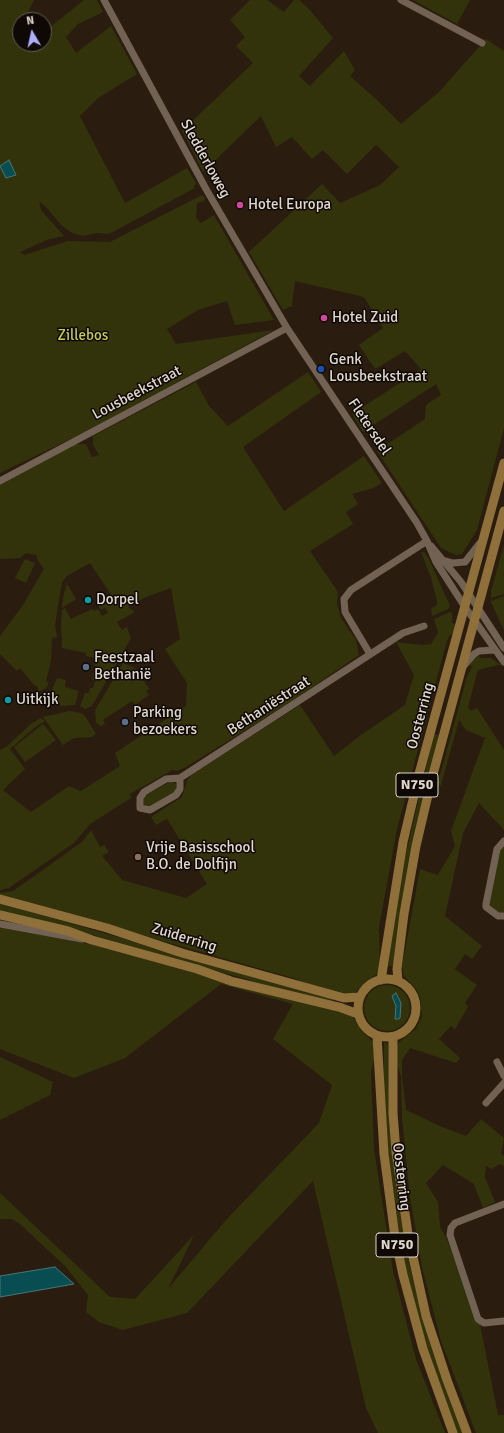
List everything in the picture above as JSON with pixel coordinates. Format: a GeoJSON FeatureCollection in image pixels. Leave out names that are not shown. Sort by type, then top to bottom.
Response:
{"type":"FeatureCollection","features":[{"type":"Feature","properties":{"kind":"main road","name":"Oosterring"},"geometry":{"type":"LineString","coordinates":[[381,980],[403,842],[504,463]]}},
{"type":"Feature","properties":{"kind":"main road","name":"Oosterring"},"geometry":{"type":"LineString","coordinates":[[398,981],[397,969],[404,914],[416,846],[432,778],[504,511]]}},
{"type":"Feature","properties":{"kind":"main road","name":"Zuiderring"},"geometry":{"type":"LineString","coordinates":[[0,899],[100,926],[182,953],[344,998],[360,997]]}},
{"type":"Feature","properties":{"kind":"main road","name":"Zuiderring"},"geometry":{"type":"LineString","coordinates":[[0,915],[68,931],[92,940],[197,969],[264,990],[358,1014]]}},
{"type":"Feature","properties":{"kind":"main road"},"geometry":{"type":"LineString","coordinates":[[381,980],[398,981],[406,986],[412,993],[416,1002],[414,1020],[409,1028],[402,1034],[393,1037],[378,1036],[363,1026],[358,1014],[360,997],[366,987],[381,980]]}},
{"type":"Feature","properties":{"kind":"main road","name":"Oosterring"},"geometry":{"type":"LineString","coordinates":[[378,1036],[384,1154],[395,1237],[419,1337],[433,1382],[453,1433]]}},
{"type":"Feature","properties":{"kind":"main road","name":"Oosterring"},"geometry":{"type":"LineString","coordinates":[[393,1037],[393,1113],[397,1160],[408,1234],[426,1316],[447,1380],[467,1433]]}},
{"type":"Feature","properties":{"kind":"street","name":"Sledderloweg"},"geometry":{"type":"LineString","coordinates":[[104,0],[206,189],[288,328]]}},
{"type":"Feature","properties":{"kind":"street"},"geometry":{"type":"LineString","coordinates":[[402,0],[482,43]]}},
{"type":"Feature","properties":{"kind":"street","name":"Lousbeekstraat"},"geometry":{"type":"LineString","coordinates":[[0,481],[288,328]]}},
{"type":"Feature","properties":{"kind":"street","name":"Fletersdel"},"geometry":{"type":"LineString","coordinates":[[288,328],[427,541],[436,562],[474,621],[504,662]]}},
{"type":"Feature","properties":{"kind":"street"},"geometry":{"type":"LineString","coordinates":[[446,561],[465,562],[484,538]]}},
{"type":"Feature","properties":{"kind":"street","name":"Fletersdel"},"geometry":{"type":"LineString","coordinates":[[427,541],[446,561],[504,648]]}},
{"type":"Feature","properties":{"kind":"street"},"geometry":{"type":"LineString","coordinates":[[370,654],[345,612],[344,599],[351,590],[427,541]]}},
{"type":"Feature","properties":{"kind":"street","name":"Bethaniëstraat"},"geometry":{"type":"LineString","coordinates":[[180,778],[180,789],[176,795],[150,810],[137,810],[140,798],[144,792],[166,779],[180,778],[403,633],[424,626]]}},
{"type":"Feature","properties":{"kind":"street"},"geometry":{"type":"LineString","coordinates":[[462,668],[474,654],[479,651],[494,650]]}},
{"type":"Feature","properties":{"kind":"street"},"geometry":{"type":"LineString","coordinates":[[504,840],[497,849],[486,904],[486,907],[498,916],[504,916]]}},
{"type":"Feature","properties":{"kind":"street"},"geometry":{"type":"LineString","coordinates":[[0,924],[92,940]]}},
{"type":"Feature","properties":{"kind":"street"},"geometry":{"type":"LineString","coordinates":[[497,1062],[504,1076]]}},
{"type":"Feature","properties":{"kind":"street"},"geometry":{"type":"LineString","coordinates":[[486,1103],[504,1082]]}},
{"type":"Feature","properties":{"kind":"street"},"geometry":{"type":"LineString","coordinates":[[504,1204],[455,1223],[451,1228],[450,1236],[478,1319],[484,1323],[504,1321]]}},
{"type":"Feature","properties":{"kind":"green space","name":"Zillebos"},"geometry":{"type":"Polygon","coordinates":[[[0,0],[34,0],[28,12],[12,12],[12,52],[52,52],[52,26],[84,0],[97,0],[103,12],[78,24],[66,37],[76,53],[111,26],[137,74],[98,98],[80,116],[125,203],[187,168],[196,183],[193,189],[109,234],[97,233],[83,236],[72,233],[61,225],[39,201],[41,210],[64,236],[49,239],[20,252],[24,255],[68,241],[110,242],[202,195],[205,198],[204,201],[197,203],[196,218],[201,223],[214,215],[274,320],[235,325],[227,301],[198,310],[167,329],[176,344],[274,330],[77,436],[0,473],[0,0]]]}},
{"type":"Feature","properties":{"kind":"green space"},"geometry":{"type":"Polygon","coordinates":[[[250,0],[267,0],[284,12],[294,0],[299,0],[310,10],[333,38],[299,76],[310,86],[344,51],[355,70],[350,76],[401,124],[439,92],[486,39],[504,51],[504,428],[477,530],[462,554],[456,555],[441,548],[377,451],[425,419],[426,405],[441,395],[436,384],[363,432],[352,414],[421,369],[405,351],[375,369],[359,345],[383,328],[364,297],[295,281],[292,306],[283,310],[249,252],[322,184],[340,203],[380,185],[399,167],[376,145],[347,174],[323,150],[312,159],[292,137],[276,147],[261,116],[203,172],[182,131],[253,63],[236,46],[245,37],[230,20],[250,0]]]}},
{"type":"Feature","properties":{"kind":"green space"},"geometry":{"type":"Polygon","coordinates":[[[413,0],[470,0],[457,24],[413,0]]]}},
{"type":"Feature","properties":{"kind":"green space"},"geometry":{"type":"Polygon","coordinates":[[[308,372],[321,392],[243,447],[284,511],[364,456],[382,483],[373,488],[352,494],[358,504],[346,512],[353,524],[310,551],[338,592],[337,604],[341,618],[356,640],[359,655],[289,703],[186,767],[177,771],[172,770],[130,794],[131,798],[90,824],[74,843],[9,888],[0,890],[0,750],[6,747],[31,724],[40,718],[45,721],[34,728],[10,749],[25,769],[3,790],[31,812],[69,786],[81,791],[120,766],[115,753],[186,706],[187,683],[165,649],[180,639],[171,588],[146,597],[128,607],[135,612],[117,622],[122,630],[127,627],[131,638],[92,706],[85,709],[80,706],[85,693],[89,693],[90,688],[93,688],[95,680],[92,680],[96,658],[86,656],[86,653],[62,648],[62,610],[65,608],[71,619],[92,609],[94,611],[98,609],[102,616],[108,613],[105,608],[101,610],[98,605],[112,596],[90,563],[67,576],[62,582],[55,625],[57,637],[52,638],[51,661],[46,681],[49,683],[46,688],[38,692],[38,687],[34,685],[20,668],[17,671],[0,654],[0,636],[23,605],[44,569],[38,561],[36,555],[26,553],[20,558],[0,559],[0,485],[74,444],[86,444],[92,457],[99,455],[93,445],[93,436],[196,382],[209,406],[228,426],[308,372]]]}},
{"type":"Feature","properties":{"kind":"green space"},"geometry":{"type":"Polygon","coordinates":[[[504,545],[504,594],[491,598],[491,591],[504,545]]]}},
{"type":"Feature","properties":{"kind":"green space"},"geometry":{"type":"Polygon","coordinates":[[[421,552],[425,553],[429,559],[450,606],[448,609],[432,616],[431,609],[437,605],[437,601],[431,578],[421,552]]]}},
{"type":"Feature","properties":{"kind":"green space"},"geometry":{"type":"Polygon","coordinates":[[[25,559],[35,563],[26,583],[15,578],[25,559]]]}},
{"type":"Feature","properties":{"kind":"green space"},"geometry":{"type":"Polygon","coordinates":[[[67,584],[76,599],[62,608],[63,597],[67,584]]]}},
{"type":"Feature","properties":{"kind":"green space"},"geometry":{"type":"Polygon","coordinates":[[[504,596],[504,631],[491,601],[504,596]]]}},
{"type":"Feature","properties":{"kind":"green space"},"geometry":{"type":"Polygon","coordinates":[[[450,612],[452,613],[452,622],[456,626],[453,634],[449,636],[446,644],[397,829],[379,927],[380,967],[377,974],[365,982],[356,992],[348,995],[315,987],[293,978],[0,895],[0,893],[13,891],[40,872],[83,841],[91,830],[100,847],[104,845],[109,852],[103,855],[103,857],[122,880],[186,898],[207,884],[167,819],[156,825],[151,817],[182,797],[187,781],[191,775],[300,705],[334,756],[361,735],[405,705],[414,675],[396,642],[422,645],[431,644],[438,633],[434,619],[450,612]]]}},
{"type":"Feature","properties":{"kind":"green space"},"geometry":{"type":"Polygon","coordinates":[[[478,654],[480,658],[491,658],[503,666],[498,665],[478,670],[468,707],[471,711],[477,708],[504,750],[504,830],[479,803],[463,833],[445,916],[482,946],[472,959],[465,954],[455,969],[477,985],[465,1003],[468,1007],[455,1029],[451,1026],[439,1039],[460,1058],[456,1063],[410,1048],[402,1060],[402,1076],[406,1110],[442,1127],[466,1136],[481,1119],[504,1138],[501,1154],[504,1156],[504,1166],[500,1164],[491,1169],[486,1166],[485,1177],[495,1202],[483,1208],[474,1184],[443,1165],[426,1183],[438,1202],[440,1227],[446,1237],[480,1324],[498,1415],[504,1415],[504,1433],[476,1433],[441,1341],[422,1267],[410,1197],[402,1118],[401,1077],[397,1064],[397,1047],[399,1042],[416,1029],[422,1016],[420,997],[416,989],[404,976],[402,967],[420,869],[438,875],[455,846],[451,831],[485,738],[466,730],[459,720],[441,785],[437,786],[467,677],[472,667],[469,665],[478,654]]]}},
{"type":"Feature","properties":{"kind":"green space"},"geometry":{"type":"Polygon","coordinates":[[[123,663],[136,669],[149,689],[146,691],[149,695],[135,705],[132,701],[103,720],[105,724],[101,726],[96,723],[95,710],[123,663]]]}},
{"type":"Feature","properties":{"kind":"green space"},"geometry":{"type":"Polygon","coordinates":[[[57,678],[66,680],[65,687],[79,691],[75,705],[61,706],[50,696],[57,678]]]}},
{"type":"Feature","properties":{"kind":"green space"},"geometry":{"type":"Polygon","coordinates":[[[69,711],[81,713],[85,716],[96,734],[92,737],[74,738],[63,745],[43,717],[69,711]]]}},
{"type":"Feature","properties":{"kind":"green space"},"geometry":{"type":"Polygon","coordinates":[[[43,724],[56,740],[25,762],[14,747],[43,724]]]}},
{"type":"Feature","properties":{"kind":"green space"},"geometry":{"type":"Polygon","coordinates":[[[434,734],[439,735],[393,966],[388,966],[401,874],[434,734]]]}},
{"type":"Feature","properties":{"kind":"green space"},"geometry":{"type":"Polygon","coordinates":[[[172,781],[176,784],[176,791],[150,807],[143,804],[144,797],[146,795],[172,781]]]}},
{"type":"Feature","properties":{"kind":"green space"},"geometry":{"type":"Polygon","coordinates":[[[504,843],[504,912],[500,913],[489,906],[488,901],[500,848],[504,843]]]}},
{"type":"Feature","properties":{"kind":"green space"},"geometry":{"type":"Polygon","coordinates":[[[0,903],[333,998],[332,1003],[272,990],[249,980],[75,930],[0,912],[0,903]]]}},
{"type":"Feature","properties":{"kind":"green space"},"geometry":{"type":"Polygon","coordinates":[[[0,926],[95,945],[321,1006],[352,1016],[362,1031],[374,1043],[375,1056],[371,1072],[374,1149],[393,1271],[416,1359],[445,1433],[378,1433],[366,1408],[313,1181],[187,1313],[123,1330],[99,1322],[86,1312],[88,1295],[65,1266],[20,1224],[11,1219],[0,1219],[0,1193],[110,1297],[135,1299],[194,1235],[168,1289],[225,1221],[319,1123],[332,1085],[273,1039],[293,1004],[221,984],[125,1058],[74,1078],[0,1049],[0,926]]]}},
{"type":"Feature","properties":{"kind":"green space"},"geometry":{"type":"Polygon","coordinates":[[[383,985],[391,985],[400,989],[406,995],[410,1008],[406,1021],[400,1027],[391,1031],[383,1031],[374,1027],[368,1021],[364,1012],[364,1004],[368,995],[374,989],[383,985]]]}},
{"type":"Feature","properties":{"kind":"green space"},"geometry":{"type":"Polygon","coordinates":[[[384,1042],[388,1044],[389,1103],[392,1150],[397,1193],[410,1266],[417,1294],[463,1433],[457,1433],[429,1355],[406,1272],[391,1183],[384,1108],[384,1042]]]}},
{"type":"Feature","properties":{"kind":"green space"},"geometry":{"type":"Polygon","coordinates":[[[0,1057],[53,1082],[50,1095],[0,1120],[0,1057]]]}},
{"type":"Feature","properties":{"kind":"water"},"geometry":{"type":"Polygon","coordinates":[[[9,160],[16,175],[6,178],[0,166],[9,160]]]}},
{"type":"Feature","properties":{"kind":"water"},"geometry":{"type":"Polygon","coordinates":[[[396,993],[401,1003],[400,1018],[398,1019],[395,1019],[396,1006],[392,996],[396,993]]]}},
{"type":"Feature","properties":{"kind":"water"},"geometry":{"type":"Polygon","coordinates":[[[55,1267],[74,1284],[0,1297],[0,1276],[55,1267]]]}},
{"type":"Feature","properties":{"kind":"place","name":"Hotel Europa"},"geometry":{"type":"Point","coordinates":[240,205]}},
{"type":"Feature","properties":{"kind":"place","name":"Hotel Zuid"},"geometry":{"type":"Point","coordinates":[324,318]}},
{"type":"Feature","properties":{"kind":"place","name":"Genk Lousbeekstraat"},"geometry":{"type":"Point","coordinates":[321,369]}},
{"type":"Feature","properties":{"kind":"place","name":"Dorpel"},"geometry":{"type":"Point","coordinates":[88,600]}},
{"type":"Feature","properties":{"kind":"place","name":"Feestzaal Bethanië"},"geometry":{"type":"Point","coordinates":[86,667]}},
{"type":"Feature","properties":{"kind":"place","name":"Uitkijk"},"geometry":{"type":"Point","coordinates":[8,700]}},
{"type":"Feature","properties":{"kind":"place","name":"Parking bezoekers"},"geometry":{"type":"Point","coordinates":[125,722]}},
{"type":"Feature","properties":{"kind":"place","name":"Vrije Basisschool B.O. de Dolfijn"},"geometry":{"type":"Point","coordinates":[138,857]}}]}
